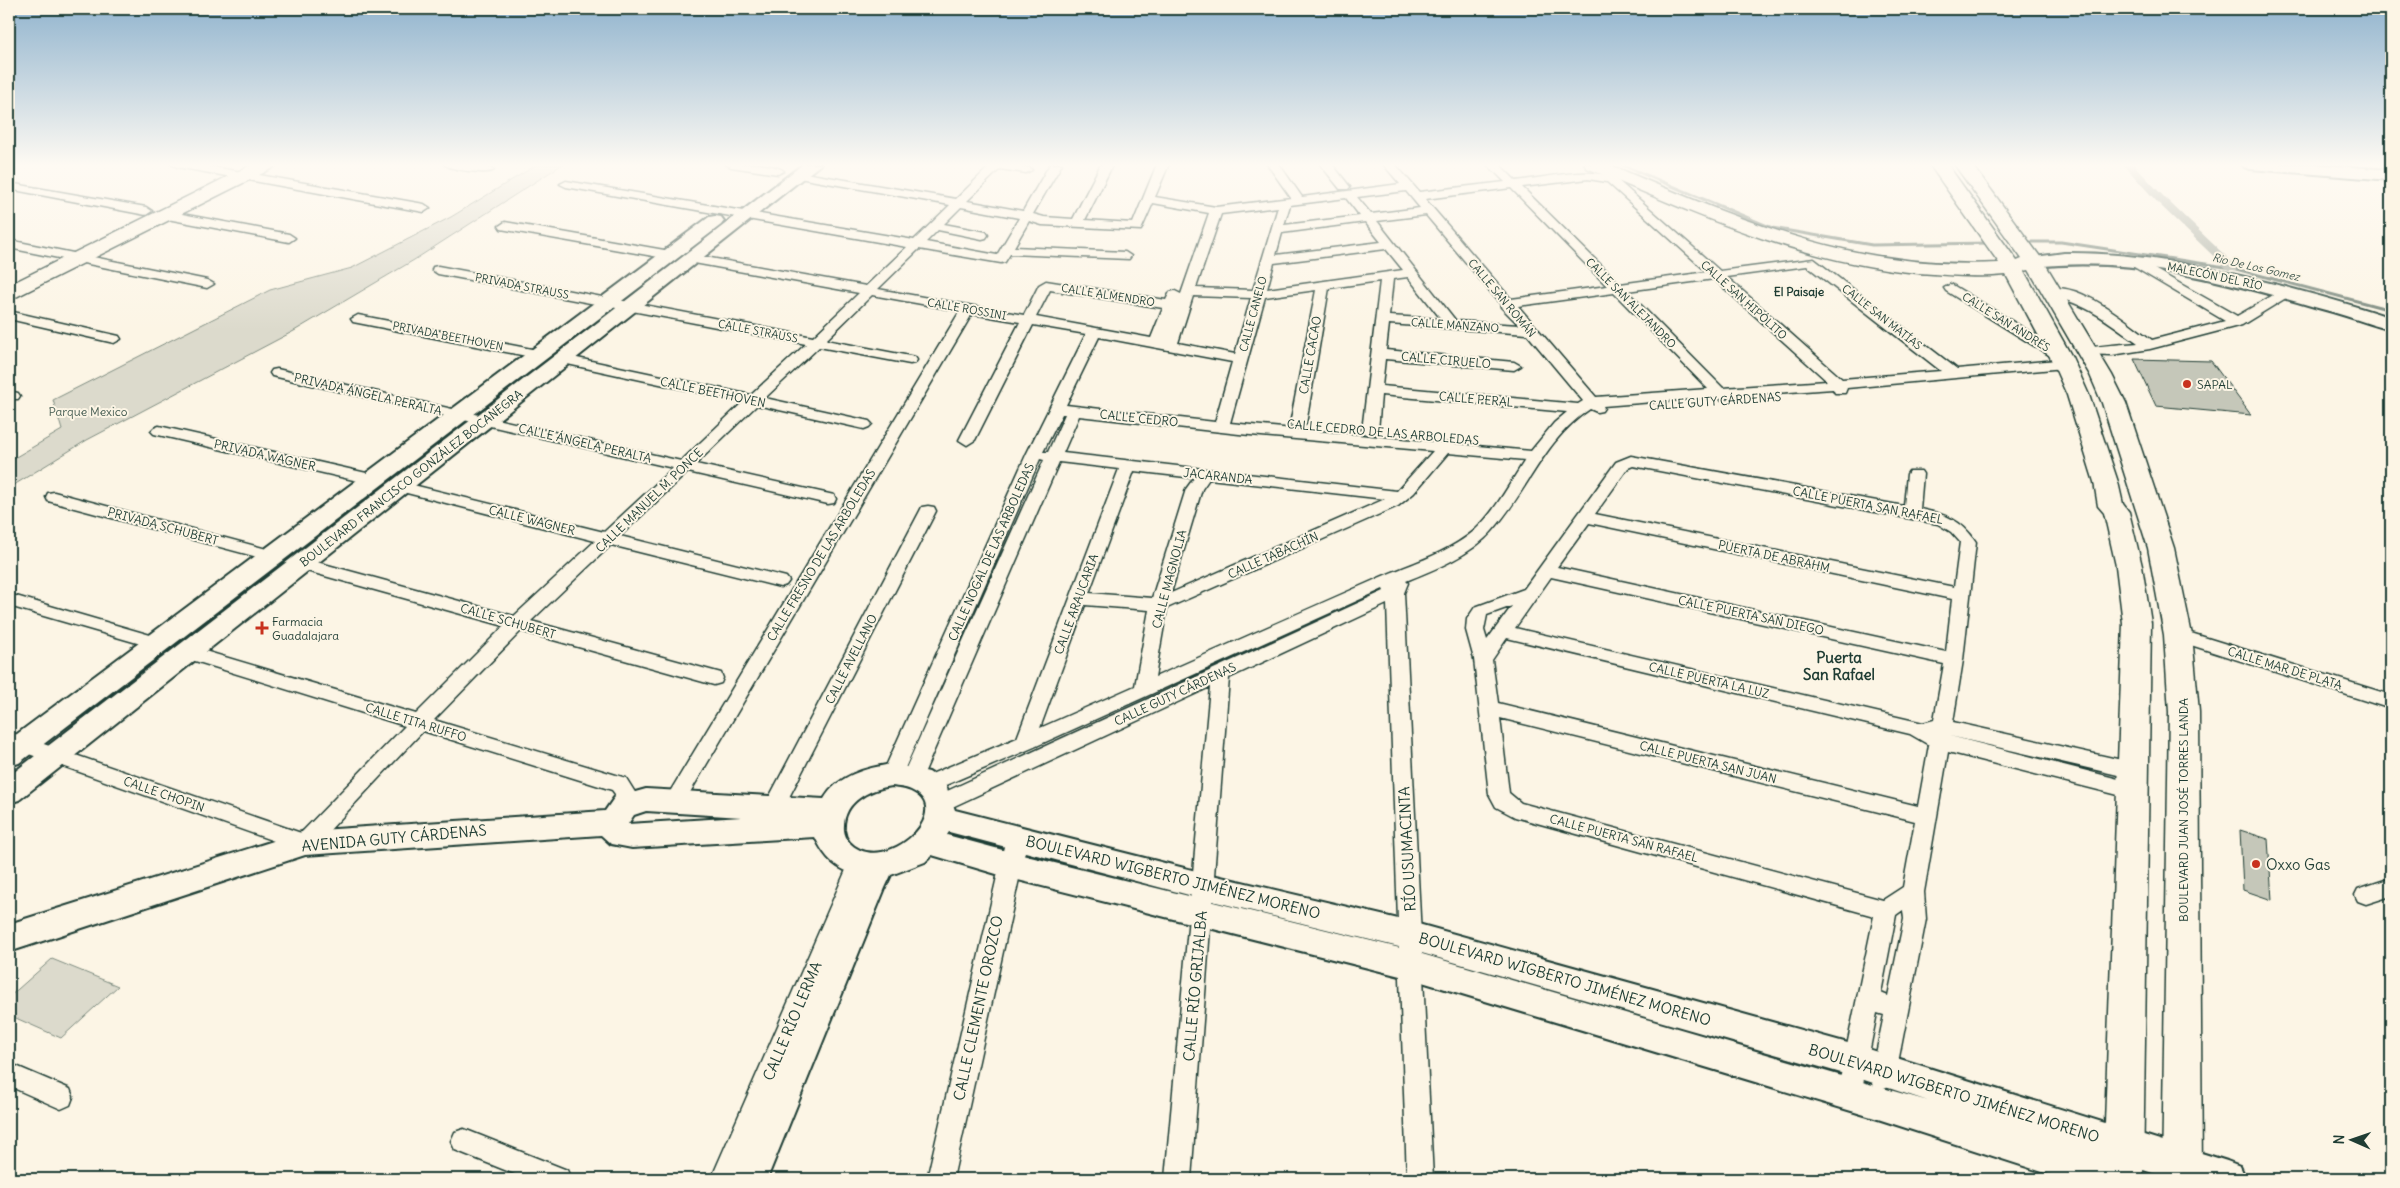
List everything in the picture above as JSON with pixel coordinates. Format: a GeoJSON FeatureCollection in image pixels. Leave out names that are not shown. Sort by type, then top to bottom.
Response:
{"type":"FeatureCollection","features":[{"type":"Feature","properties":{"kind":"main road"},"geometry":{"type":"LineString","coordinates":[[9,279],[129,219]]}},
{"type":"Feature","properties":{"kind":"main road"},"geometry":{"type":"LineString","coordinates":[[9,294],[155,219]]}},
{"type":"Feature","properties":{"kind":"main road"},"geometry":{"type":"LineString","coordinates":[[1726,219],[1790,242],[1866,260],[1939,268],[1979,270],[2020,259]]}},
{"type":"Feature","properties":{"kind":"main road","name":"BOULEVARD JUAN JOSÉ TORRES LANDA"},"geometry":{"type":"LineString","coordinates":[[1978,219],[2020,259]]}},
{"type":"Feature","properties":{"kind":"main road","name":"BOULEVARD JUAN JOSÉ TORRES LANDA"},"geometry":{"type":"LineString","coordinates":[[2003,219],[2020,259],[2039,292],[2071,357],[2078,396],[2106,482],[2111,506],[2116,512],[2129,566],[2137,623],[2135,781],[2122,1168]]}},
{"type":"Feature","properties":{"kind":"main road"},"geometry":{"type":"LineString","coordinates":[[1939,268],[2039,292]]}},
{"type":"Feature","properties":{"kind":"main road","name":"BOULEVARD JUAN JOSÉ TORRES LANDA"},"geometry":{"type":"LineString","coordinates":[[2071,357],[2114,402],[2161,548],[2178,635],[2184,712],[2182,1171]]}},
{"type":"Feature","properties":{"kind":"street"},"geometry":{"type":"LineString","coordinates":[[194,219],[289,238]]}},
{"type":"Feature","properties":{"kind":"street","name":"BOULEVARD FRANCISCO GONZÁLEZ BOCANEGRA"},"geometry":{"type":"LineString","coordinates":[[14,746],[158,643],[371,479],[717,219]]}},
{"type":"Feature","properties":{"kind":"street","name":"BOULEVARD FRANCISCO GONZÁLEZ BOCANEGRA"},"geometry":{"type":"LineString","coordinates":[[9,792],[483,420],[744,219]]}},
{"type":"Feature","properties":{"kind":"street"},"geometry":{"type":"LineString","coordinates":[[776,219],[917,244],[1004,254],[1126,256]]}},
{"type":"Feature","properties":{"kind":"street","name":"CALLE MANUEL M. PONCE"},"geometry":{"type":"LineString","coordinates":[[305,843],[419,722],[518,623],[816,342],[942,219]]}},
{"type":"Feature","properties":{"kind":"street"},"geometry":{"type":"LineString","coordinates":[[1004,254],[1023,219]]}},
{"type":"Feature","properties":{"kind":"street"},"geometry":{"type":"LineString","coordinates":[[1038,219],[1077,224],[1137,227],[1140,219]]}},
{"type":"Feature","properties":{"kind":"street"},"geometry":{"type":"LineString","coordinates":[[1077,224],[1079,219]]}},
{"type":"Feature","properties":{"kind":"street"},"geometry":{"type":"LineString","coordinates":[[1163,344],[1171,305],[1208,219]]}},
{"type":"Feature","properties":{"kind":"street"},"geometry":{"type":"LineString","coordinates":[[1163,344],[1188,292],[1209,219]]}},
{"type":"Feature","properties":{"kind":"street","name":"CALLE CANELO"},"geometry":{"type":"LineString","coordinates":[[1222,422],[1241,360],[1267,260],[1281,219]]}},
{"type":"Feature","properties":{"kind":"street"},"geometry":{"type":"LineString","coordinates":[[1276,230],[1357,219]]}},
{"type":"Feature","properties":{"kind":"street"},"geometry":{"type":"LineString","coordinates":[[1369,219],[1452,324]]}},
{"type":"Feature","properties":{"kind":"street","name":"CALLE SAN ROMÁN"},"geometry":{"type":"LineString","coordinates":[[1435,219],[1528,330],[1587,406]]}},
{"type":"Feature","properties":{"kind":"street","name":"CALLE SAN ALEJANDRO"},"geometry":{"type":"LineString","coordinates":[[1548,219],[1722,396]]}},
{"type":"Feature","properties":{"kind":"street","name":"CALLE SAN HIPÓLITO"},"geometry":{"type":"LineString","coordinates":[[1654,219],[1839,384]]}},
{"type":"Feature","properties":{"kind":"street"},"geometry":{"type":"LineString","coordinates":[[505,226],[670,255]]}},
{"type":"Feature","properties":{"kind":"street"},"geometry":{"type":"LineString","coordinates":[[935,226],[982,236]]}},
{"type":"Feature","properties":{"kind":"street"},"geometry":{"type":"LineString","coordinates":[[9,244],[207,284]]}},
{"type":"Feature","properties":{"kind":"street"},"geometry":{"type":"LineString","coordinates":[[1267,260],[1390,245]]}},
{"type":"Feature","properties":{"kind":"street","name":"MALECÓN DEL RÍO"},"geometry":{"type":"LineString","coordinates":[[2020,259],[2074,258],[2133,261],[2205,272],[2287,293],[2391,324]]}},
{"type":"Feature","properties":{"kind":"street","name":"CALLE ROSSINI"},"geometry":{"type":"LineString","coordinates":[[694,259],[1028,319],[1241,360]]}},
{"type":"Feature","properties":{"kind":"street"},"geometry":{"type":"LineString","coordinates":[[2133,261],[2237,322]]}},
{"type":"Feature","properties":{"kind":"street","name":"CALLE SAN MATÍAS"},"geometry":{"type":"LineString","coordinates":[[1714,274],[1810,262],[1953,373]]}},
{"type":"Feature","properties":{"kind":"street","name":"PRIVADA STRAUSS"},"geometry":{"type":"LineString","coordinates":[[438,270],[606,302]]}},
{"type":"Feature","properties":{"kind":"street"},"geometry":{"type":"LineString","coordinates":[[1188,292],[1258,294],[1411,273]]}},
{"type":"Feature","properties":{"kind":"street"},"geometry":{"type":"LineString","coordinates":[[1506,304],[1714,274]]}},
{"type":"Feature","properties":{"kind":"street"},"geometry":{"type":"LineString","coordinates":[[1370,431],[1387,276]]}},
{"type":"Feature","properties":{"kind":"street","name":"CALLE ALMENDRO"},"geometry":{"type":"LineString","coordinates":[[1028,319],[1046,285],[1171,305]]}},
{"type":"Feature","properties":{"kind":"street","name":"CALLE CACAO"},"geometry":{"type":"LineString","coordinates":[[1298,424],[1323,286]]}},
{"type":"Feature","properties":{"kind":"street","name":"CALLE SAN ANDRÉS"},"geometry":{"type":"LineString","coordinates":[[1951,288],[2071,357]]}},
{"type":"Feature","properties":{"kind":"street"},"geometry":{"type":"LineString","coordinates":[[2039,292],[2072,295],[2085,300],[2150,345]]}},
{"type":"Feature","properties":{"kind":"street","name":"CALLE GUTY CÁRDENAS"},"geometry":{"type":"LineString","coordinates":[[924,800],[1220,674],[1394,584],[1478,537],[1487,528],[1539,452],[1587,406],[1722,396],[1832,394],[1839,391],[1839,384],[1953,373],[2150,345],[2237,322],[2287,293]]}},
{"type":"Feature","properties":{"kind":"street","name":"CALLE STRAUSS"},"geometry":{"type":"LineString","coordinates":[[606,302],[910,360]]}},
{"type":"Feature","properties":{"kind":"street","name":"CALLE FRESNO DE LAS ARBOLEDAS"},"geometry":{"type":"LineString","coordinates":[[675,800],[968,309]]}},
{"type":"Feature","properties":{"kind":"street"},"geometry":{"type":"LineString","coordinates":[[9,315],[114,339]]}},
{"type":"Feature","properties":{"kind":"street","name":"PRIVADA BEETHOVEN"},"geometry":{"type":"LineString","coordinates":[[358,319],[537,354]]}},
{"type":"Feature","properties":{"kind":"street"},"geometry":{"type":"LineString","coordinates":[[967,440],[1028,319]]}},
{"type":"Feature","properties":{"kind":"street","name":"CALLE MANZANO"},"geometry":{"type":"LineString","coordinates":[[1382,319],[1528,330]]}},
{"type":"Feature","properties":{"kind":"street","name":"CALLE NOGAL DE LAS ARBOLEDAS"},"geometry":{"type":"LineString","coordinates":[[924,800],[1034,455],[1094,332]]}},
{"type":"Feature","properties":{"kind":"street","name":"CALLE CIRUELO"},"geometry":{"type":"LineString","coordinates":[[1378,354],[1514,366]]}},
{"type":"Feature","properties":{"kind":"street","name":"CALLE BEETHOVEN"},"geometry":{"type":"LineString","coordinates":[[563,359],[864,424]]}},
{"type":"Feature","properties":{"kind":"street","name":"PRIVADA ÁNGELA PERALTA"},"geometry":{"type":"LineString","coordinates":[[277,373],[458,414]]}},
{"type":"Feature","properties":{"kind":"street","name":"CALLE PERAL"},"geometry":{"type":"LineString","coordinates":[[1375,390],[1587,406]]}},
{"type":"Feature","properties":{"kind":"street","name":"CALLE CEDRO"},"geometry":{"type":"LineString","coordinates":[[1058,409],[1222,422]]}},
{"type":"Feature","properties":{"kind":"street","name":"CALLE NOGAL DE LAS ARBOLEDAS"},"geometry":{"type":"LineString","coordinates":[[924,800],[1024,521],[1074,411]]}},
{"type":"Feature","properties":{"kind":"street","name":"CALLE ÁNGELA PERALTA"},"geometry":{"type":"LineString","coordinates":[[458,414],[828,499]]}},
{"type":"Feature","properties":{"kind":"street","name":"CALLE CEDRO DE LAS ARBOLEDAS"},"geometry":{"type":"LineString","coordinates":[[1222,422],[1298,424],[1539,452]]}},
{"type":"Feature","properties":{"kind":"street","name":"CALLE CEDRO DE LAS ARBOLEDAS"},"geometry":{"type":"LineString","coordinates":[[1222,422],[1444,448],[1539,452]]}},
{"type":"Feature","properties":{"kind":"street","name":"PRIVADA WAGNER"},"geometry":{"type":"LineString","coordinates":[[159,431],[371,479]]}},
{"type":"Feature","properties":{"kind":"street","name":"CALLE TABACHÍN"},"geometry":{"type":"LineString","coordinates":[[1078,598],[1160,605],[1402,496],[1444,448]]}},
{"type":"Feature","properties":{"kind":"street","name":"JACARANDA"},"geometry":{"type":"LineString","coordinates":[[1034,455],[1402,496]]}},
{"type":"Feature","properties":{"kind":"street","name":"CALLE PUERTA SAN RAFAEL"},"geometry":{"type":"LineString","coordinates":[[1484,659],[1622,464],[1631,461],[1944,519],[1957,526],[1968,542],[1954,660],[1912,892],[1915,919],[1897,1009],[1870,1066]]}},
{"type":"Feature","properties":{"kind":"street","name":"CALLE ARAUCARIA"},"geometry":{"type":"LineString","coordinates":[[1025,743],[1128,466]]}},
{"type":"Feature","properties":{"kind":"street","name":"CALLE MAGNOLIA"},"geometry":{"type":"LineString","coordinates":[[1144,688],[1160,605],[1194,489],[1205,474]]}},
{"type":"Feature","properties":{"kind":"street"},"geometry":{"type":"LineString","coordinates":[[1912,513],[1915,474]]}},
{"type":"Feature","properties":{"kind":"street","name":"CALLE WAGNER"},"geometry":{"type":"LineString","coordinates":[[401,486],[608,540],[780,581]]}},
{"type":"Feature","properties":{"kind":"street","name":"PRIVADA SCHUBERT"},"geometry":{"type":"LineString","coordinates":[[54,497],[268,559]]}},
{"type":"Feature","properties":{"kind":"street","name":"CALLE AVELLANO"},"geometry":{"type":"LineString","coordinates":[[774,807],[928,510]]}},
{"type":"Feature","properties":{"kind":"street","name":"PUERTA DE ABRAHM"},"geometry":{"type":"LineString","coordinates":[[1585,518],[1962,596]]}},
{"type":"Feature","properties":{"kind":"street"},"geometry":{"type":"LineString","coordinates":[[268,559],[286,562],[298,567]]}},
{"type":"Feature","properties":{"kind":"street","name":"CALLE SCHUBERT"},"geometry":{"type":"LineString","coordinates":[[298,567],[518,623],[714,678]]}},
{"type":"Feature","properties":{"kind":"street","name":"CALLE PUERTA SAN DIEGO"},"geometry":{"type":"LineString","coordinates":[[1548,571],[1954,660]]}},
{"type":"Feature","properties":{"kind":"street","name":"CALLE GUTY CÁRDENAS"},"geometry":{"type":"LineString","coordinates":[[924,800],[1025,743],[1144,688],[1394,584]]}},
{"type":"Feature","properties":{"kind":"street","name":"RÍO USUMACINTA"},"geometry":{"type":"LineString","coordinates":[[1394,584],[1412,951],[1420,1179]]}},
{"type":"Feature","properties":{"kind":"street","name":"CALLE PUERTA SAN RAFAEL"},"geometry":{"type":"LineString","coordinates":[[1533,592],[1481,612],[1476,619],[1475,630],[1484,659],[1499,794],[1503,801],[1515,809],[1886,910],[1868,1000],[1870,1066],[1864,1098]]}},
{"type":"Feature","properties":{"kind":"street"},"geometry":{"type":"LineString","coordinates":[[9,600],[158,643]]}},
{"type":"Feature","properties":{"kind":"street","name":"CALLE PUERTA LA LUZ"},"geometry":{"type":"LineString","coordinates":[[1502,631],[2135,781]]}},
{"type":"Feature","properties":{"kind":"street","name":"CALLE MAR DE PLATA"},"geometry":{"type":"LineString","coordinates":[[2178,635],[2391,702]]}},
{"type":"Feature","properties":{"kind":"street","name":"CALLE TITA RUFFO"},"geometry":{"type":"LineString","coordinates":[[188,652],[619,784],[625,789],[627,795],[619,814]]}},
{"type":"Feature","properties":{"kind":"street","name":"CALLE RÍO GRIJALBA"},"geometry":{"type":"LineString","coordinates":[[1178,1179],[1203,900],[1220,674]]}},
{"type":"Feature","properties":{"kind":"street","name":"CALLE PUERTA SAN JUAN"},"geometry":{"type":"LineString","coordinates":[[1489,708],[1926,816]]}},
{"type":"Feature","properties":{"kind":"street","name":"CALLE CHOPIN"},"geometry":{"type":"LineString","coordinates":[[14,746],[56,756],[305,843]]}},
{"type":"Feature","properties":{"kind":"street"},"geometry":{"type":"LineString","coordinates":[[870,779],[924,800],[908,857],[871,864],[842,855],[830,841],[830,818],[839,800],[850,790],[870,779]]}},
{"type":"Feature","properties":{"kind":"street","name":"AVENIDA GUTY CÁRDENAS"},"geometry":{"type":"LineString","coordinates":[[16,931],[305,843],[619,814],[646,800],[675,800],[774,807],[830,818]]}},
{"type":"Feature","properties":{"kind":"street","name":"BOULEVARD WIGBERTO JIMÉNEZ MORENO"},"geometry":{"type":"LineString","coordinates":[[924,800],[1013,851],[1870,1066],[2122,1168]]}},
{"type":"Feature","properties":{"kind":"street"},"geometry":{"type":"LineString","coordinates":[[619,814],[614,830],[622,835],[632,836],[830,818]]}},
{"type":"Feature","properties":{"kind":"street","name":"CALLE CLEMENTE OROZCO"},"geometry":{"type":"LineString","coordinates":[[940,1179],[1013,851]]}},
{"type":"Feature","properties":{"kind":"street","name":"CALLE RÍO LERMA"},"geometry":{"type":"LineString","coordinates":[[724,1179],[871,864]]}},
{"type":"Feature","properties":{"kind":"street","name":"CALLE RÍO LERMA"},"geometry":{"type":"LineString","coordinates":[[749,1179],[867,895],[871,864]]}},
{"type":"Feature","properties":{"kind":"street"},"geometry":{"type":"LineString","coordinates":[[2366,895],[2391,887]]}},
{"type":"Feature","properties":{"kind":"street"},"geometry":{"type":"LineString","coordinates":[[1886,910],[1912,892]]}},
{"type":"Feature","properties":{"kind":"street","name":"BOULEVARD WIGBERTO JIMÉNEZ MORENO"},"geometry":{"type":"LineString","coordinates":[[1412,951],[1864,1098],[2122,1168],[2182,1171],[2227,1179]]}},
{"type":"Feature","properties":{"kind":"street"},"geometry":{"type":"LineString","coordinates":[[1868,1000],[1897,1009]]}},
{"type":"Feature","properties":{"kind":"street"},"geometry":{"type":"LineString","coordinates":[[9,1074],[61,1097]]}},
{"type":"Feature","properties":{"kind":"street"},"geometry":{"type":"LineString","coordinates":[[464,1141],[558,1179]]}},
{"type":"Feature","properties":{"kind":"green space","name":"Parque Mexico"},"geometry":{"type":"Polygon","coordinates":[[[446,219],[477,219],[414,260],[294,331],[87,440],[9,488],[9,461],[62,430],[53,400],[270,290],[352,268],[446,219]]]}},
{"type":"Feature","properties":{"kind":"green space"},"geometry":{"type":"Polygon","coordinates":[[[52,959],[118,986],[61,1038],[9,1015],[9,997],[52,959]]]}},
{"type":"Feature","properties":{"kind":"building","name":"SAPAL"},"geometry":{"type":"Polygon","coordinates":[[[2134,359],[2211,361],[2251,415],[2156,406],[2134,359]]]}},
{"type":"Feature","properties":{"kind":"building","name":"Oxxo Gas"},"geometry":{"type":"Polygon","coordinates":[[[2240,830],[2268,839],[2272,900],[2243,890],[2240,830]]]}},
{"type":"Feature","properties":{"kind":"waterway","name":"Rio De Los Gomez"},"geometry":{"type":"LineString","coordinates":[[1752,219],[1772,228],[1872,245],[1989,243]]}},
{"type":"Feature","properties":{"kind":"waterway"},"geometry":{"type":"LineString","coordinates":[[2181,219],[2232,268]]}},
{"type":"Feature","properties":{"kind":"waterway","name":"Rio De Los Gomez"},"geometry":{"type":"LineString","coordinates":[[2025,242],[2061,242],[2232,268],[2391,310]]}},
{"type":"Feature","properties":{"kind":"place","name":"SAPAL"},"geometry":{"type":"Point","coordinates":[2187,384]}},
{"type":"Feature","properties":{"kind":"place","name":"Farmacia Guadalajara"},"geometry":{"type":"Point","coordinates":[262,628]}},
{"type":"Feature","properties":{"kind":"place","name":"Oxxo Gas"},"geometry":{"type":"Point","coordinates":[2256,864]}},
{"type":"Feature","properties":{"kind":"district","name":"El Paisaje"},"geometry":{"type":"Point","coordinates":[1799,291]}},
{"type":"Feature","properties":{"kind":"district","name":"Puerta San Rafael"},"geometry":{"type":"Point","coordinates":[1839,666]}}]}
